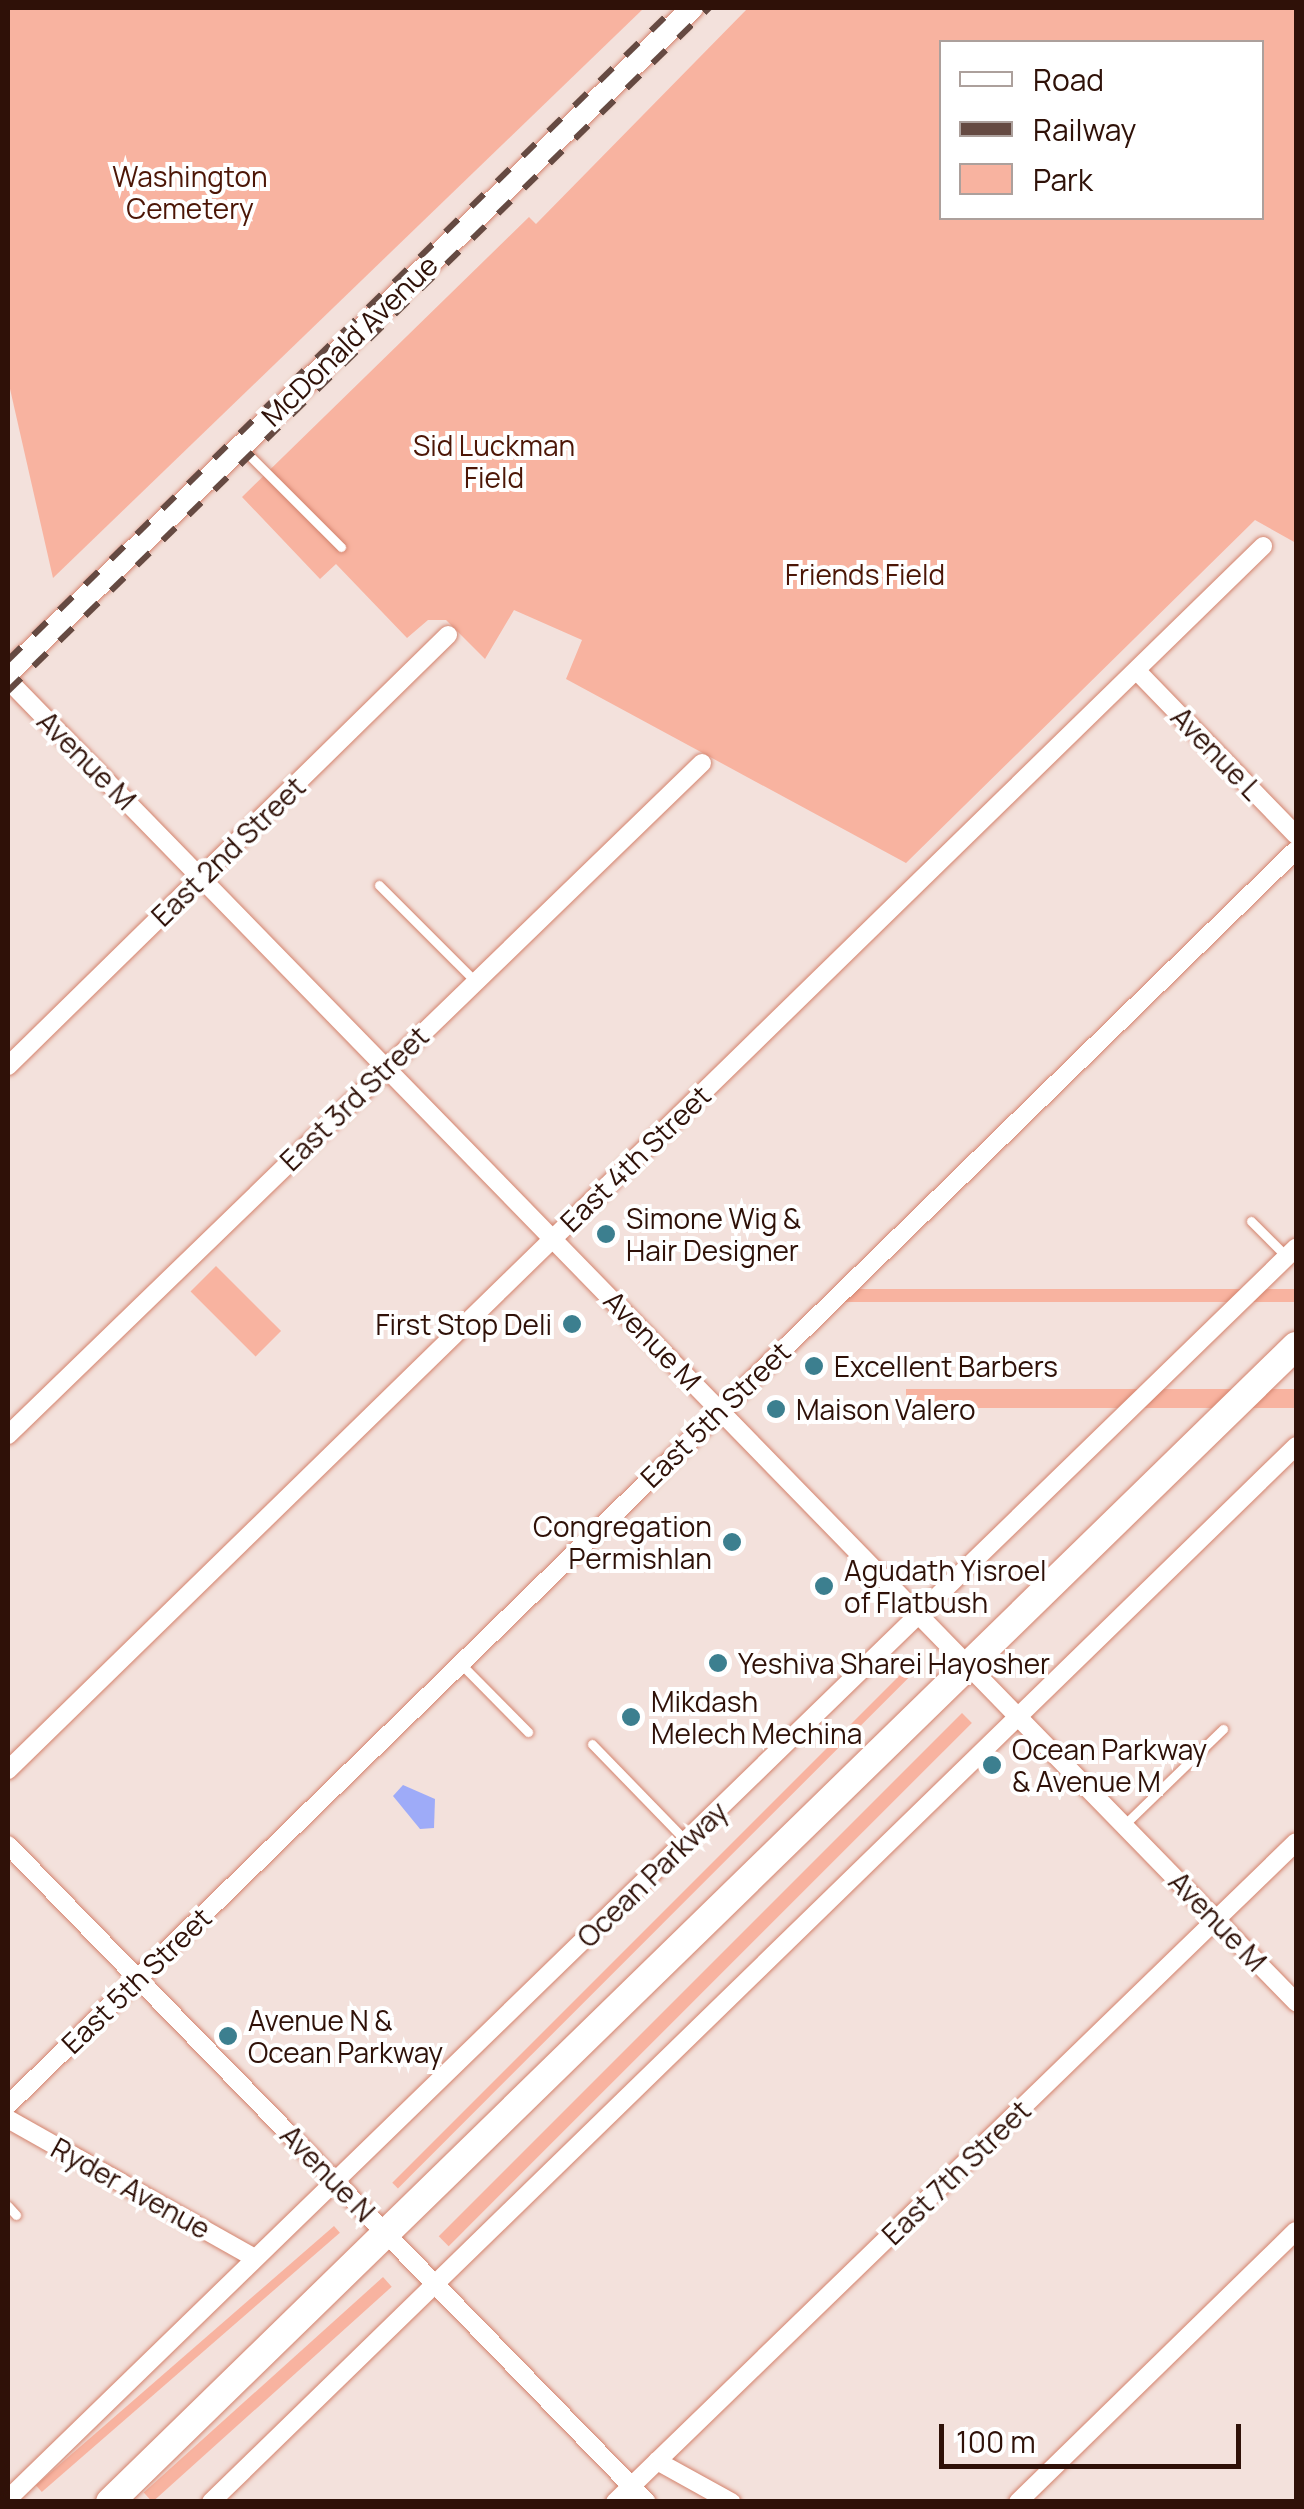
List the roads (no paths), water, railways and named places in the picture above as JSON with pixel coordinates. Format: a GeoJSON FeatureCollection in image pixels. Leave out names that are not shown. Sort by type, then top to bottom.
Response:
{"type":"FeatureCollection","features":[{"type":"Feature","properties":{"kind":"main road","name":"McDonald Avenue"},"geometry":{"type":"LineString","coordinates":[[8,676],[692,8]]}},
{"type":"Feature","properties":{"kind":"main road"},"geometry":{"type":"LineString","coordinates":[[110,2502],[1296,1346]]}},
{"type":"Feature","properties":{"kind":"street","name":"East 4th Street"},"geometry":{"type":"LineString","coordinates":[[8,1770],[1263,546]]}},
{"type":"Feature","properties":{"kind":"street","name":"East 2nd Street"},"geometry":{"type":"LineString","coordinates":[[8,1066],[448,636]]}},
{"type":"Feature","properties":{"kind":"street","name":"Avenue L"},"geometry":{"type":"LineString","coordinates":[[1137,670],[1296,835]]}},
{"type":"Feature","properties":{"kind":"street","name":"Avenue M"},"geometry":{"type":"LineString","coordinates":[[8,676],[1296,2002]]}},
{"type":"Feature","properties":{"kind":"street","name":"East 3rd Street"},"geometry":{"type":"LineString","coordinates":[[8,1435],[702,763]]}},
{"type":"Feature","properties":{"kind":"street","name":"East 5th Street"},"geometry":{"type":"LineString","coordinates":[[8,2105],[1296,850]]}},
{"type":"Feature","properties":{"kind":"street","name":"Ocean Parkway"},"geometry":{"type":"LineString","coordinates":[[8,2499],[1292,1252]]}},
{"type":"Feature","properties":{"kind":"street"},"geometry":{"type":"LineString","coordinates":[[211,2502],[1296,1446]]}},
{"type":"Feature","properties":{"kind":"street","name":"East 7th Street"},"geometry":{"type":"LineString","coordinates":[[615,2502],[1296,1842]]}},
{"type":"Feature","properties":{"kind":"street","name":"Avenue N"},"geometry":{"type":"LineString","coordinates":[[8,1845],[648,2502]]}},
{"type":"Feature","properties":{"kind":"street","name":"Ryder Avenue"},"geometry":{"type":"LineString","coordinates":[[8,2118],[255,2258]]}},
{"type":"Feature","properties":{"kind":"street"},"geometry":{"type":"LineString","coordinates":[[1018,2502],[1296,2231]]}},
{"type":"Feature","properties":{"kind":"street"},"geometry":{"type":"LineString","coordinates":[[656,2462],[731,2502]]}},
{"type":"Feature","properties":{"kind":"lane"},"geometry":{"type":"LineString","coordinates":[[240,446],[342,547]]}},
{"type":"Feature","properties":{"kind":"lane"},"geometry":{"type":"LineString","coordinates":[[379,885],[475,981]]}},
{"type":"Feature","properties":{"kind":"lane"},"geometry":{"type":"LineString","coordinates":[[1251,1221],[1292,1252]]}},
{"type":"Feature","properties":{"kind":"lane"},"geometry":{"type":"LineString","coordinates":[[460,1663],[528,1732]]}},
{"type":"Feature","properties":{"kind":"lane"},"geometry":{"type":"LineString","coordinates":[[1124,1825],[1222,1729]]}},
{"type":"Feature","properties":{"kind":"lane"},"geometry":{"type":"LineString","coordinates":[[592,1744],[686,1841]]}},
{"type":"Feature","properties":{"kind":"lane"},"geometry":{"type":"LineString","coordinates":[[8,2206],[16,2215]]}},
{"type":"Feature","properties":{"kind":"water"},"geometry":{"type":"Polygon","coordinates":[[[403,1785],[435,1799],[434,1828],[420,1829],[393,1796],[403,1785]]]}},
{"type":"Feature","properties":{"kind":"railway"},"geometry":{"type":"LineString","coordinates":[[8,660],[674,8]]}},
{"type":"Feature","properties":{"kind":"railway"},"geometry":{"type":"LineString","coordinates":[[8,691],[709,8]]}},
{"type":"Feature","properties":{"kind":"place","name":"Simone Wig & Hair Designer"},"geometry":{"type":"Point","coordinates":[606,1234]}},
{"type":"Feature","properties":{"kind":"place","name":"First Stop Deli"},"geometry":{"type":"Point","coordinates":[572,1324]}},
{"type":"Feature","properties":{"kind":"place","name":"Excellent Barbers"},"geometry":{"type":"Point","coordinates":[814,1366]}},
{"type":"Feature","properties":{"kind":"place","name":"Maison Valero"},"geometry":{"type":"Point","coordinates":[776,1409]}},
{"type":"Feature","properties":{"kind":"place","name":"Congregation Permishlan"},"geometry":{"type":"Point","coordinates":[732,1542]}},
{"type":"Feature","properties":{"kind":"place","name":"Agudath Yisroel of Flatbush"},"geometry":{"type":"Point","coordinates":[824,1586]}},
{"type":"Feature","properties":{"kind":"place","name":"Yeshiva Sharei Hayosher"},"geometry":{"type":"Point","coordinates":[718,1663]}},
{"type":"Feature","properties":{"kind":"place","name":"Mikdash Melech Mechina"},"geometry":{"type":"Point","coordinates":[631,1717]}},
{"type":"Feature","properties":{"kind":"place","name":"Ocean Parkway & Avenue M"},"geometry":{"type":"Point","coordinates":[992,1765]}},
{"type":"Feature","properties":{"kind":"place","name":"Avenue N & Ocean Parkway"},"geometry":{"type":"Point","coordinates":[228,2036]}},
{"type":"Feature","properties":{"kind":"park label","name":"Washington Cemetery"},"geometry":{"type":"Point","coordinates":[190,192]}},
{"type":"Feature","properties":{"kind":"park label","name":"Sid Luckman Field"},"geometry":{"type":"Point","coordinates":[494,461]}},
{"type":"Feature","properties":{"kind":"park label","name":"Friends Field"},"geometry":{"type":"Point","coordinates":[865,574]}}]}
